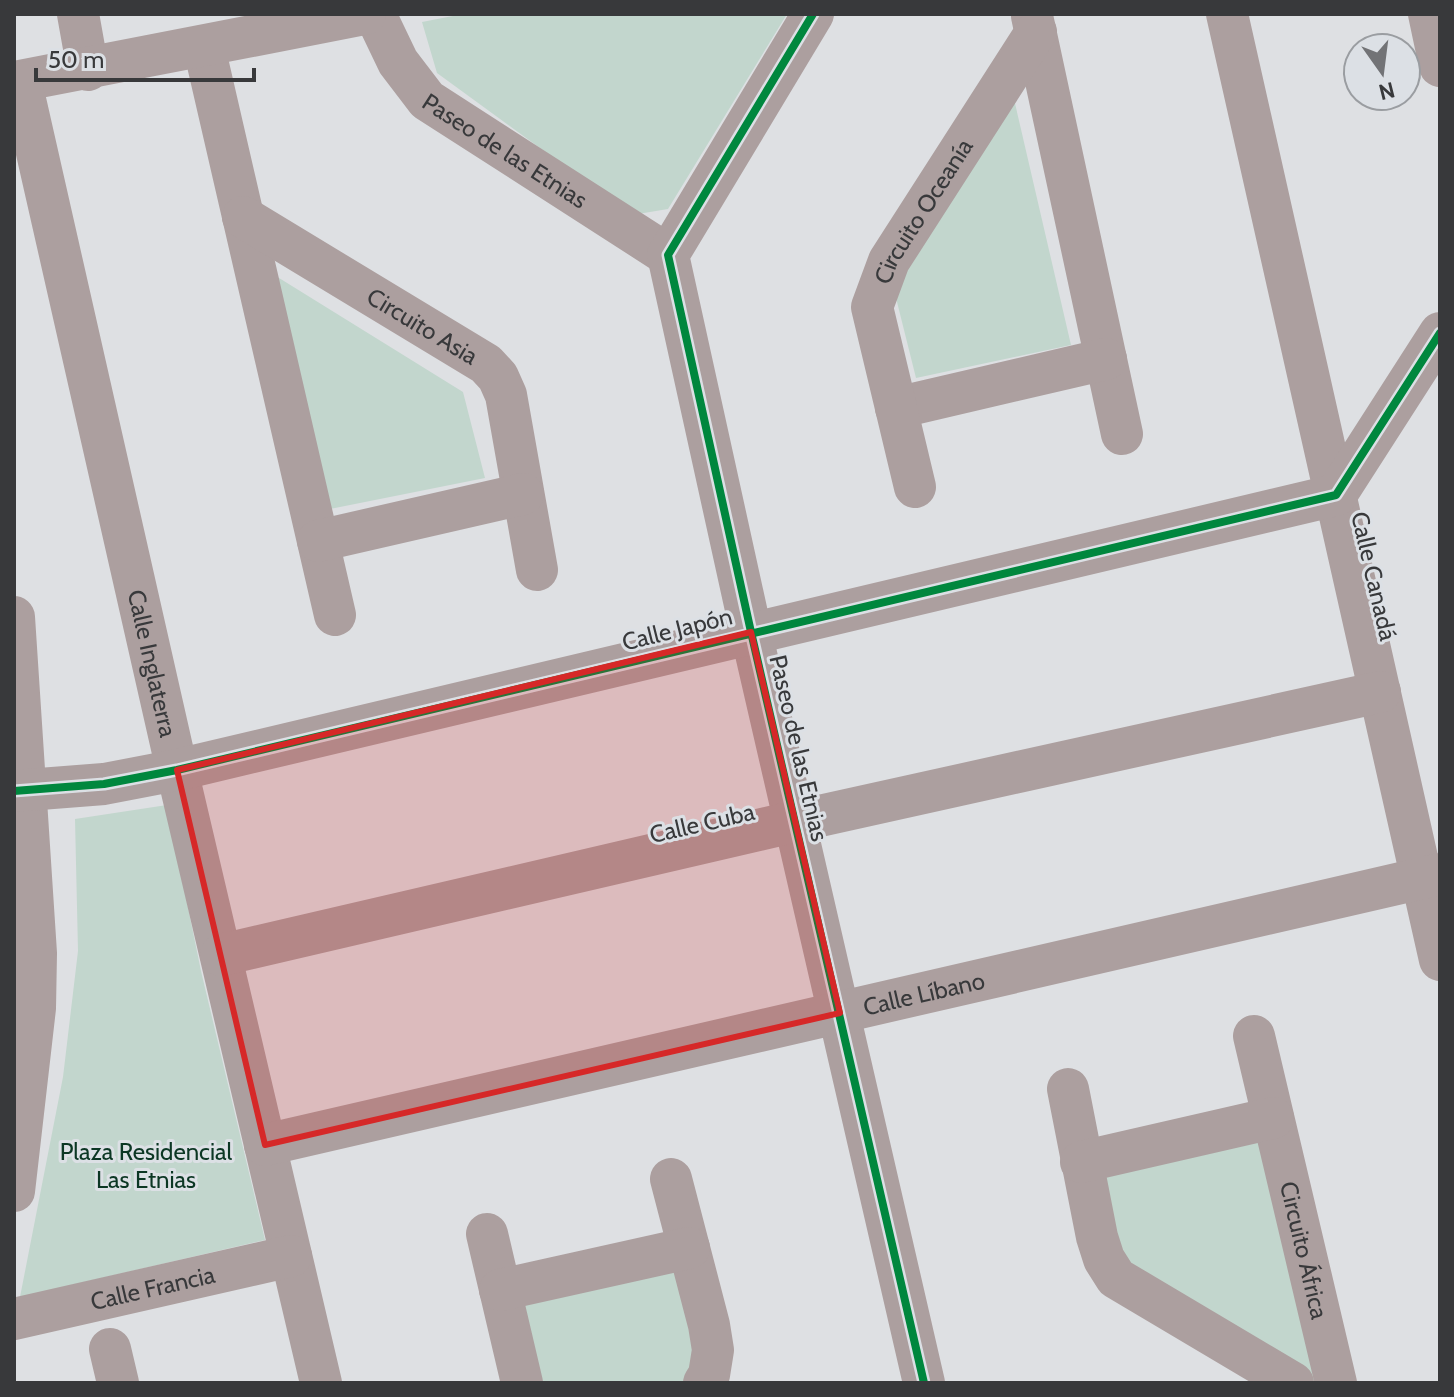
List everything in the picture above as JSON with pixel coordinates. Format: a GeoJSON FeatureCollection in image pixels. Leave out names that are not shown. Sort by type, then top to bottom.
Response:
{"type":"FeatureCollection","features":[{"type":"Feature","properties":{"kind":"street"},"geometry":{"type":"LineString","coordinates":[[78,14],[88,70]]}},
{"type":"Feature","properties":{"kind":"street"},"geometry":{"type":"LineString","coordinates":[[18,82],[365,14]]}},
{"type":"Feature","properties":{"kind":"street","name":"Paseo de las Etnias"},"geometry":{"type":"LineString","coordinates":[[375,14],[398,62],[427,100],[668,255],[751,632],[924,1383]]}},
{"type":"Feature","properties":{"kind":"street"},"geometry":{"type":"LineString","coordinates":[[668,255],[813,14]]}},
{"type":"Feature","properties":{"kind":"street","name":"Calle Canadá"},"geometry":{"type":"LineString","coordinates":[[1227,14],[1380,692],[1431,876],[1440,960]]}},
{"type":"Feature","properties":{"kind":"street"},"geometry":{"type":"LineString","coordinates":[[1429,14],[1440,66]]}},
{"type":"Feature","properties":{"kind":"street","name":"Circuito Oceanía"},"geometry":{"type":"LineString","coordinates":[[1034,23],[1122,434]]}},
{"type":"Feature","properties":{"kind":"street","name":"Circuito Oceanía"},"geometry":{"type":"LineString","coordinates":[[915,487],[872,307],[889,261],[1034,23]]}},
{"type":"Feature","properties":{"kind":"street"},"geometry":{"type":"LineString","coordinates":[[204,47],[335,615]]}},
{"type":"Feature","properties":{"kind":"street","name":"Calle Inglaterra"},"geometry":{"type":"LineString","coordinates":[[18,82],[321,1383]]}},
{"type":"Feature","properties":{"kind":"street","name":"Circuito Asia"},"geometry":{"type":"LineString","coordinates":[[243,217],[486,364],[498,377],[506,395],[537,570]]}},
{"type":"Feature","properties":{"kind":"street"},"geometry":{"type":"LineString","coordinates":[[1336,495],[1440,333]]}},
{"type":"Feature","properties":{"kind":"street"},"geometry":{"type":"LineString","coordinates":[[896,408],[1106,359]]}},
{"type":"Feature","properties":{"kind":"street"},"geometry":{"type":"LineString","coordinates":[[318,541],[523,494]]}},
{"type":"Feature","properties":{"kind":"street","name":"Calle Japón"},"geometry":{"type":"LineString","coordinates":[[20,791],[104,784],[177,770],[1336,495]]}},
{"type":"Feature","properties":{"kind":"street"},"geometry":{"type":"LineString","coordinates":[[14,617],[25,955],[14,1191]]}},
{"type":"Feature","properties":{"kind":"street","name":"Calle Cuba"},"geometry":{"type":"LineString","coordinates":[[221,955],[797,821],[1380,692]]}},
{"type":"Feature","properties":{"kind":"street","name":"Calle Líbano"},"geometry":{"type":"LineString","coordinates":[[265,1145],[1431,876]]}},
{"type":"Feature","properties":{"kind":"street","name":"Circuito África"},"geometry":{"type":"LineString","coordinates":[[1254,1036],[1336,1383]]}},
{"type":"Feature","properties":{"kind":"street"},"geometry":{"type":"LineString","coordinates":[[1068,1089],[1097,1237],[1104,1259],[1116,1278],[1293,1383]]}},
{"type":"Feature","properties":{"kind":"street"},"geometry":{"type":"LineString","coordinates":[[1081,1162],[1273,1118]]}},
{"type":"Feature","properties":{"kind":"street"},"geometry":{"type":"LineString","coordinates":[[671,1179],[713,1350],[709,1375],[704,1383]]}},
{"type":"Feature","properties":{"kind":"street"},"geometry":{"type":"LineString","coordinates":[[487,1234],[522,1383]]}},
{"type":"Feature","properties":{"kind":"street"},"geometry":{"type":"LineString","coordinates":[[500,1290],[689,1248]]}},
{"type":"Feature","properties":{"kind":"street","name":"Calle Francia"},"geometry":{"type":"LineString","coordinates":[[14,1319],[291,1256]]}},
{"type":"Feature","properties":{"kind":"highlighted area"},"geometry":{"type":"Polygon","coordinates":[[[751,632],[840,1013],[265,1145],[177,770],[751,632]]]}},
{"type":"Feature","properties":{"kind":"green space"},"geometry":{"type":"Polygon","coordinates":[[[463,14],[787,14],[668,209],[632,215],[437,73],[422,22],[463,14]]]}},
{"type":"Feature","properties":{"kind":"green space"},"geometry":{"type":"Polygon","coordinates":[[[1014,99],[1071,345],[916,378],[893,286],[1014,99]]]}},
{"type":"Feature","properties":{"kind":"green space"},"geometry":{"type":"Polygon","coordinates":[[[271,273],[463,392],[485,478],[330,509],[271,273]]]}},
{"type":"Feature","properties":{"kind":"green space","name":"Plaza Residencial Las Etnias"},"geometry":{"type":"Polygon","coordinates":[[[167,805],[201,971],[265,1240],[20,1297],[63,1077],[78,951],[75,819],[167,805]]]}},
{"type":"Feature","properties":{"kind":"green space"},"geometry":{"type":"Polygon","coordinates":[[[1267,1127],[1315,1383],[1124,1264],[1092,1172],[1267,1127]]]}},
{"type":"Feature","properties":{"kind":"green space"},"geometry":{"type":"Polygon","coordinates":[[[682,1261],[704,1362],[691,1383],[531,1383],[510,1297],[682,1261]]]}},
{"type":"Feature","properties":{"kind":"cycle path"},"geometry":{"type":"LineString","coordinates":[[813,14],[668,255],[751,632],[924,1383]]}},
{"type":"Feature","properties":{"kind":"cycle path"},"geometry":{"type":"LineString","coordinates":[[14,791],[104,784],[177,770],[1336,495],[1440,333]]}}]}
